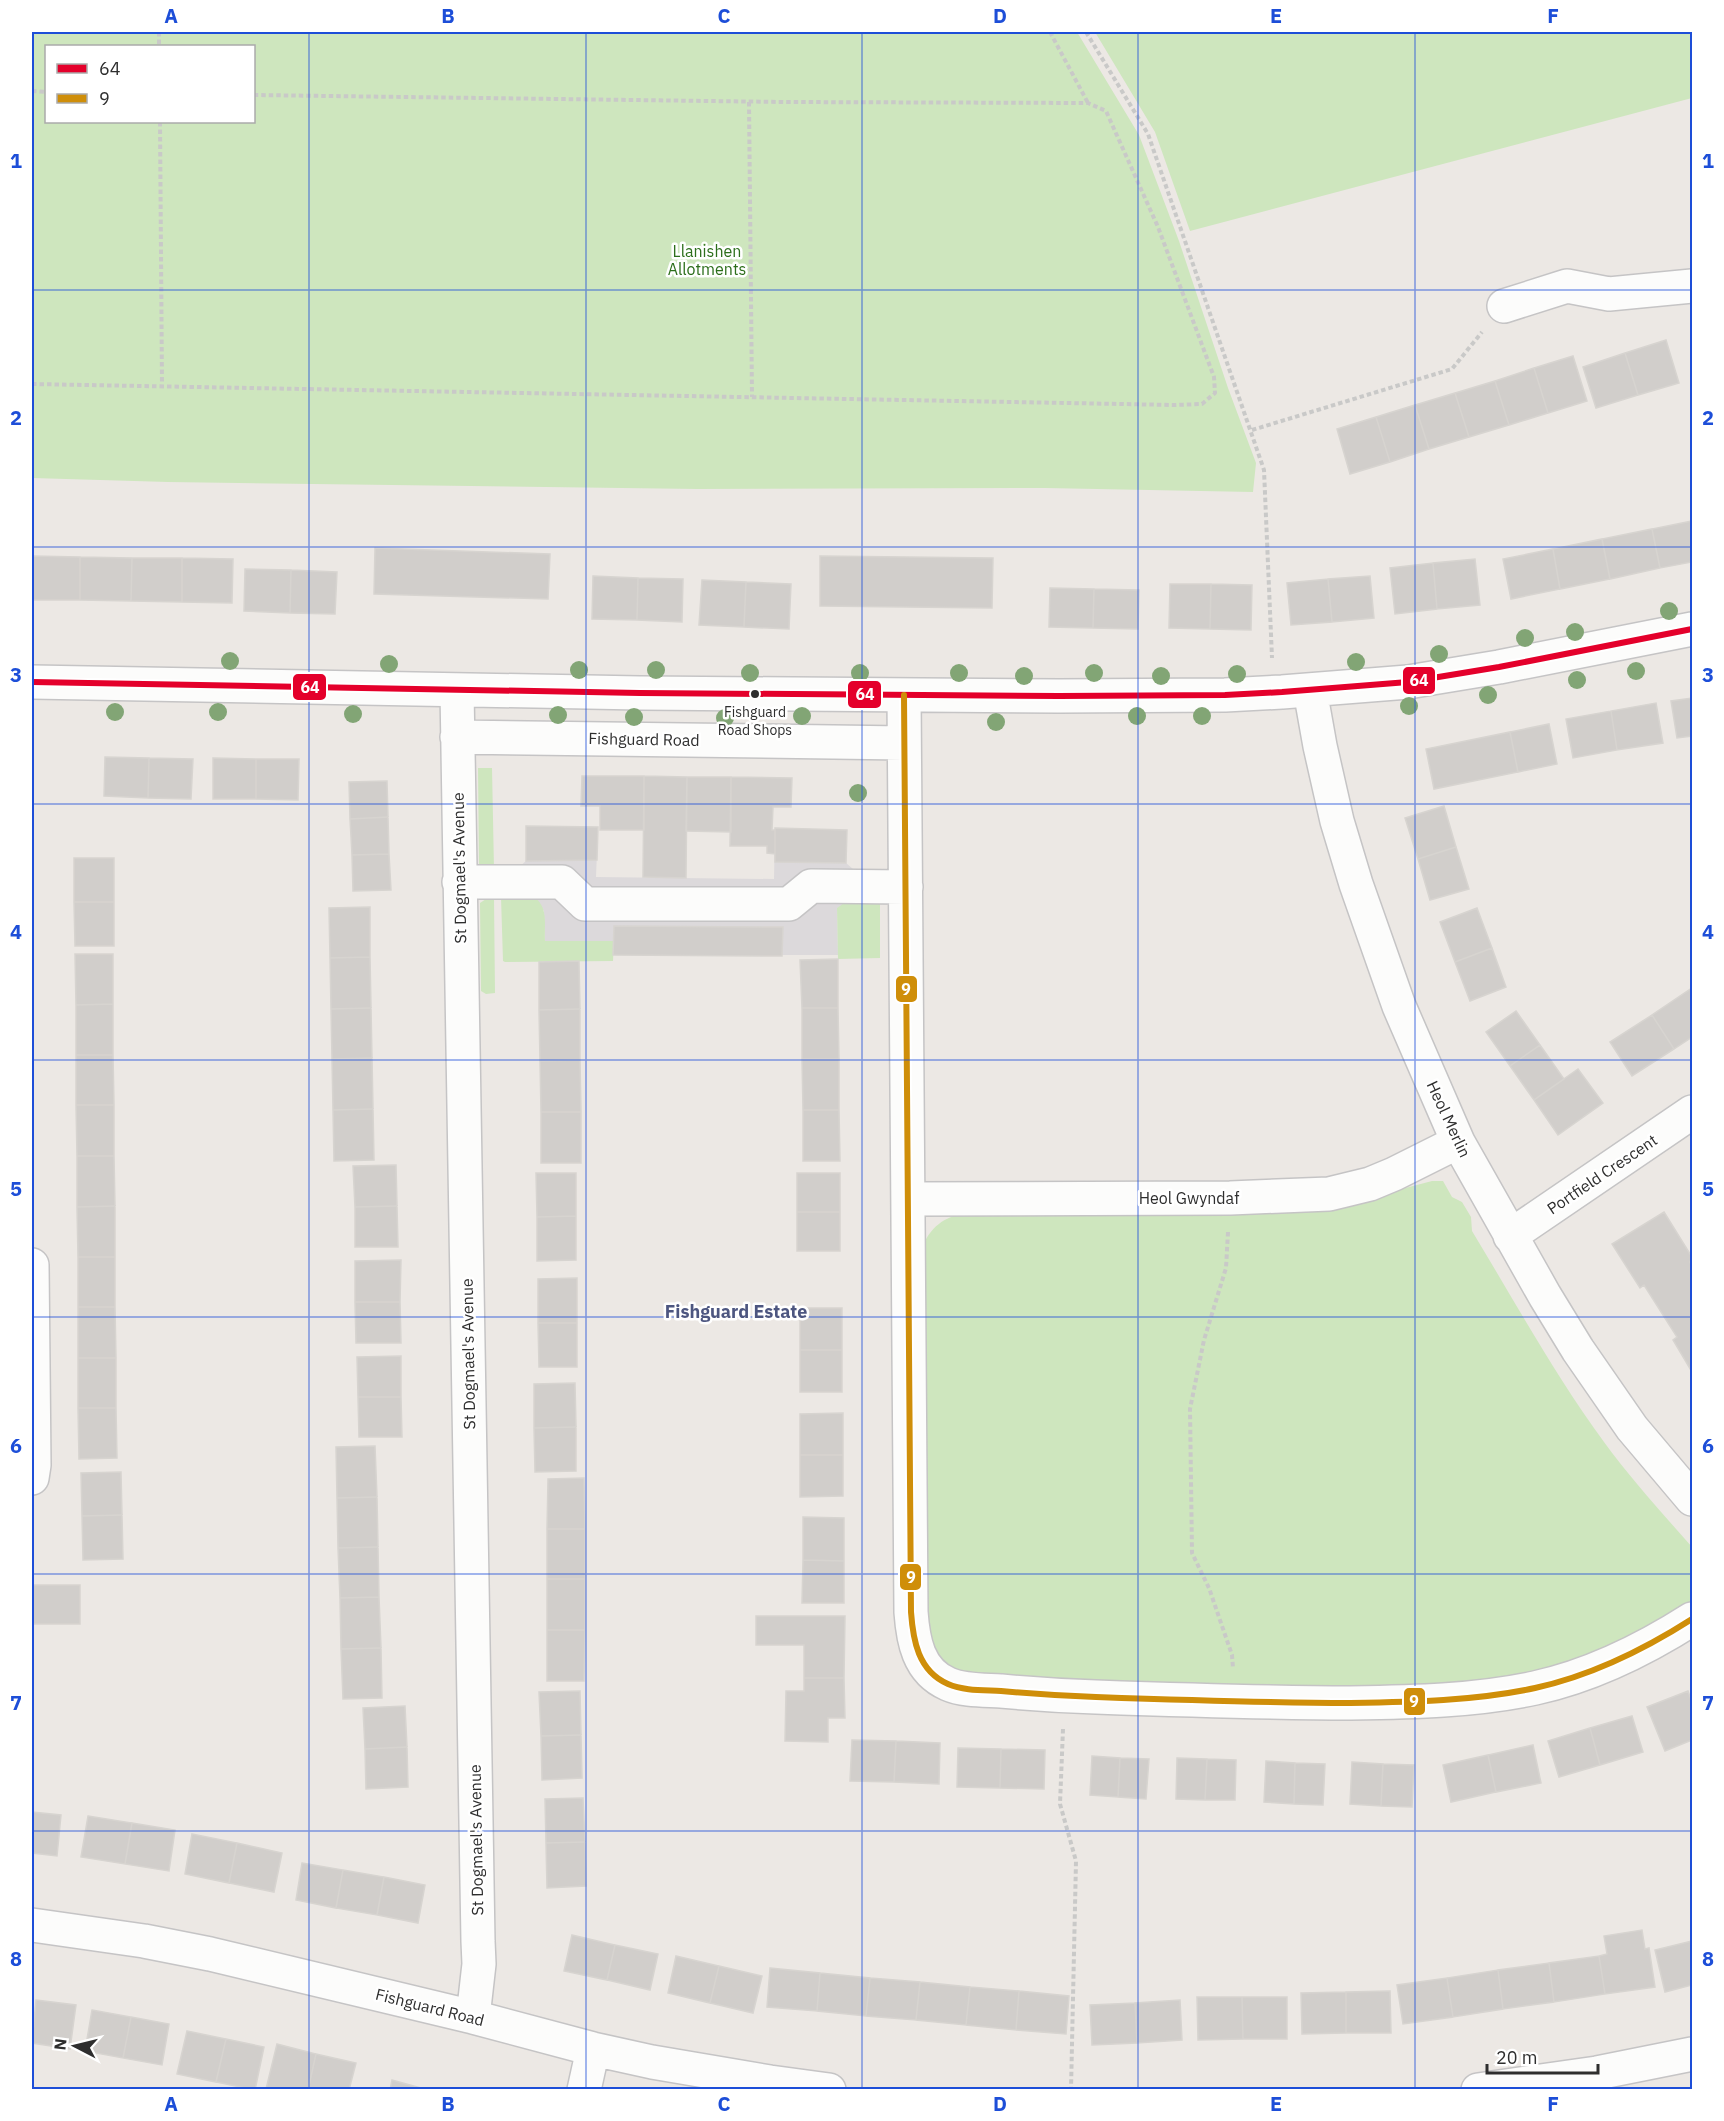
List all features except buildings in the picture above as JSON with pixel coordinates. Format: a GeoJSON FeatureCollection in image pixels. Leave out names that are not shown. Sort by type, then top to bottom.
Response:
{"type":"FeatureCollection","features":[{"type":"Feature","properties":{"kind":"street"},"geometry":{"type":"LineString","coordinates":[[1504,306],[1567,286],[1609,294],[1692,286]]}},
{"type":"Feature","properties":{"kind":"street"},"geometry":{"type":"LineString","coordinates":[[32,682],[457,690],[904,695],[1182,695],[1310,690],[1408,682],[1692,629]]}},
{"type":"Feature","properties":{"kind":"street","name":"St Dogmael's Avenue"},"geometry":{"type":"LineString","coordinates":[[457,690],[478,1953],[473,2017]]}},
{"type":"Feature","properties":{"kind":"street","name":"Heol Merlin"},"geometry":{"type":"LineString","coordinates":[[1310,690],[1337,821],[1356,884],[1399,1006],[1458,1142],[1545,1296],[1607,1394],[1632,1428],[1692,1497]]}},
{"type":"Feature","properties":{"kind":"street"},"geometry":{"type":"LineString","coordinates":[[904,695],[911,1612],[913,1637],[918,1656],[931,1673],[947,1684],[966,1689],[1064,1696],[1297,1703],[1417,1702],[1496,1695],[1537,1688],[1576,1677],[1668,1635],[1692,1619]]}},
{"type":"Feature","properties":{"kind":"street","name":"Fishguard Road"},"geometry":{"type":"LineString","coordinates":[[457,737],[904,743]]}},
{"type":"Feature","properties":{"kind":"street"},"geometry":{"type":"LineString","coordinates":[[459,882],[562,882],[585,904],[789,904],[811,886],[906,887]]}},
{"type":"Feature","properties":{"kind":"street","name":"Portfield Crescent"},"geometry":{"type":"LineString","coordinates":[[1510,1236],[1692,1112]]}},
{"type":"Feature","properties":{"kind":"street","name":"Heol Gwyndaf"},"geometry":{"type":"LineString","coordinates":[[908,1199],[1230,1198],[1329,1194],[1378,1180],[1458,1142]]}},
{"type":"Feature","properties":{"kind":"street"},"geometry":{"type":"LineString","coordinates":[[32,1264],[34,1465],[32,1478]]}},
{"type":"Feature","properties":{"kind":"street","name":"Fishguard Road"},"geometry":{"type":"LineString","coordinates":[[32,1925],[144,1941],[210,1954],[473,2017],[593,2049],[723,2075],[829,2090]]}},
{"type":"Feature","properties":{"kind":"street"},"geometry":{"type":"LineString","coordinates":[[584,2090],[593,2049]]}},
{"type":"Feature","properties":{"kind":"street"},"geometry":{"type":"LineString","coordinates":[[1478,2090],[1597,2073],[1692,2054]]}},
{"type":"Feature","properties":{"kind":"path"},"geometry":{"type":"LineString","coordinates":[[1050,32],[1088,103]]}},
{"type":"Feature","properties":{"kind":"path"},"geometry":{"type":"LineString","coordinates":[[1086,32],[1148,135],[1264,470],[1273,665]]}},
{"type":"Feature","properties":{"kind":"path"},"geometry":{"type":"LineString","coordinates":[[32,384],[1174,405],[1202,404],[1215,393],[1214,377],[1154,216],[1106,111],[1088,103],[749,102],[255,95]]}},
{"type":"Feature","properties":{"kind":"path"},"geometry":{"type":"LineString","coordinates":[[749,102],[752,397]]}},
{"type":"Feature","properties":{"kind":"path"},"geometry":{"type":"LineString","coordinates":[[160,123],[162,386]]}},
{"type":"Feature","properties":{"kind":"path"},"geometry":{"type":"LineString","coordinates":[[1252,430],[1452,369],[1504,306]]}},
{"type":"Feature","properties":{"kind":"path"},"geometry":{"type":"LineString","coordinates":[[1230,1198],[1226,1268],[1204,1340],[1190,1409],[1192,1552],[1209,1588],[1232,1655],[1234,1701]]}},
{"type":"Feature","properties":{"kind":"path"},"geometry":{"type":"LineString","coordinates":[[1064,1696],[1060,1804],[1076,1861],[1071,2090]]}},
{"type":"Feature","properties":{"kind":"shaded area"},"geometry":{"type":"Polygon","coordinates":[[[526,826],[598,827],[596,877],[774,879],[775,828],[847,830],[846,863],[853,869],[880,870],[880,900],[837,908],[838,955],[613,955],[613,941],[545,941],[544,911],[533,896],[519,867],[526,861],[526,826]]]}},
{"type":"Feature","properties":{"kind":"green space","name":"Llanishen Allotments"},"geometry":{"type":"Polygon","coordinates":[[[32,32],[1077,32],[1139,135],[1179,241],[1228,388],[1256,463],[1253,492],[1045,488],[698,489],[32,478],[32,32]]]}},
{"type":"Feature","properties":{"kind":"green space"},"geometry":{"type":"Polygon","coordinates":[[[1095,32],[1692,32],[1692,98],[1190,231],[1155,132],[1095,32]]]}},
{"type":"Feature","properties":{"kind":"green space"},"geometry":{"type":"Polygon","coordinates":[[[478,768],[492,768],[494,869],[484,869],[479,864],[478,768]]]}},
{"type":"Feature","properties":{"kind":"green space"},"geometry":{"type":"Polygon","coordinates":[[[533,896],[544,910],[545,941],[614,941],[613,961],[503,961],[501,897],[533,896]]]}},
{"type":"Feature","properties":{"kind":"green space"},"geometry":{"type":"Polygon","coordinates":[[[494,898],[495,993],[486,994],[481,991],[480,903],[494,898]]]}},
{"type":"Feature","properties":{"kind":"green space"},"geometry":{"type":"Polygon","coordinates":[[[880,900],[880,958],[838,959],[837,908],[847,901],[880,900]]]}},
{"type":"Feature","properties":{"kind":"green space"},"geometry":{"type":"Polygon","coordinates":[[[1432,1181],[1443,1181],[1452,1197],[1462,1202],[1471,1217],[1472,1231],[1569,1391],[1625,1469],[1692,1547],[1692,1602],[1650,1627],[1581,1660],[1506,1681],[1373,1690],[1042,1681],[953,1671],[939,1663],[926,1636],[922,1248],[929,1234],[939,1224],[965,1213],[1379,1195],[1432,1181]]]}},
{"type":"Feature","properties":{"kind":"transit line","name":"64"},"geometry":{"type":"LineString","coordinates":[[32,682],[640,693],[1225,695],[1408,682],[1499,667],[1692,629]]}},
{"type":"Feature","properties":{"kind":"transit line","name":"9"},"geometry":{"type":"LineString","coordinates":[[904,695],[911,1612],[913,1633],[919,1654],[930,1671],[948,1684],[961,1688],[1061,1695],[1318,1703],[1443,1700],[1490,1696],[1556,1683],[1596,1669],[1636,1651],[1692,1619]]}},
{"type":"Feature","properties":{"kind":"place","name":"Fishguard Road Shops"},"geometry":{"type":"Point","coordinates":[755,694]}},
{"type":"Feature","properties":{"kind":"district","name":"Fishguard Estate"},"geometry":{"type":"Point","coordinates":[736,1312]}}]}
